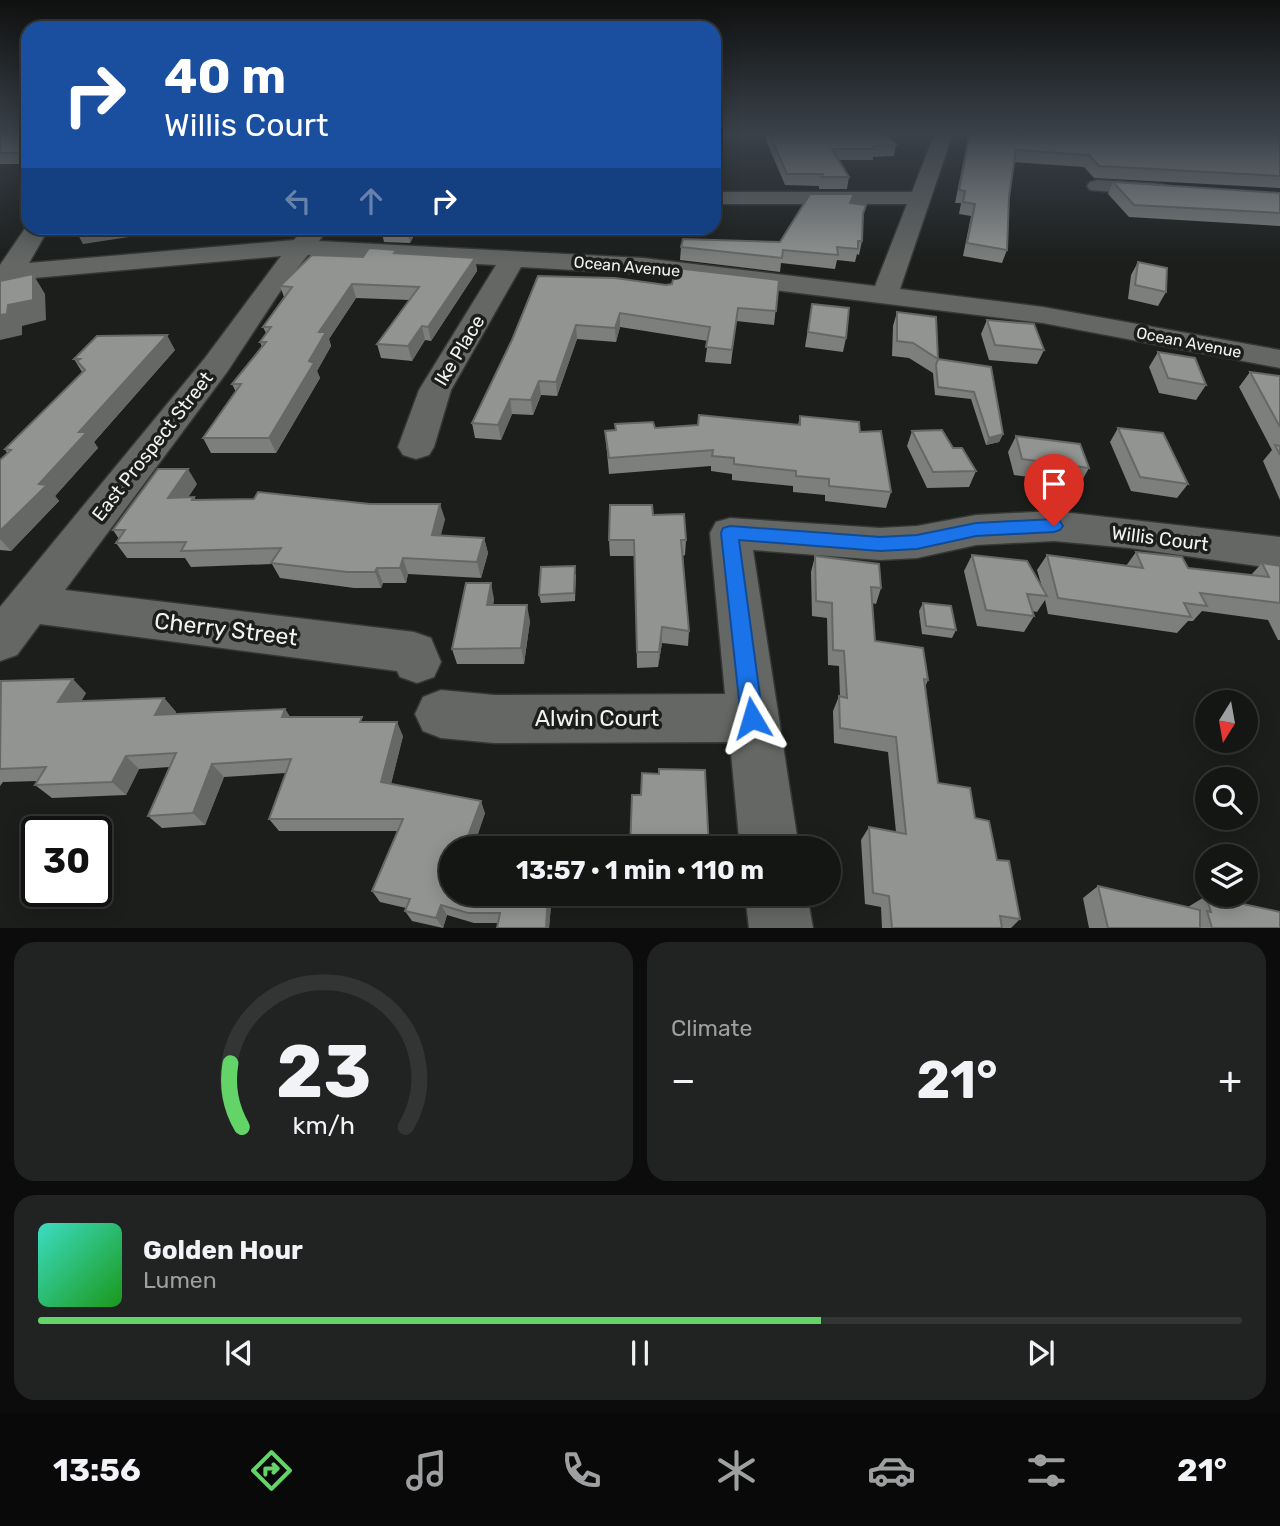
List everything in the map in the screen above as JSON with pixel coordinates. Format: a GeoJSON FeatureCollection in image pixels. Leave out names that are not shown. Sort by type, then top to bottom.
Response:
{"type":"FeatureCollection","features":[{"type":"Feature","properties":{"kind":"street"},"geometry":{"type":"LineString","coordinates":[[885,294],[928,176]]}},
{"type":"Feature","properties":{"kind":"street"},"geometry":{"type":"LineString","coordinates":[[1097,186],[1180,191]]}},
{"type":"Feature","properties":{"kind":"street"},"geometry":{"type":"LineString","coordinates":[[721,198],[920,198]]}},
{"type":"Feature","properties":{"kind":"street"},"geometry":{"type":"LineString","coordinates":[[5,272],[32,235]]}},
{"type":"Feature","properties":{"kind":"street","name":"Ocean Avenue"},"geometry":{"type":"LineString","coordinates":[[5,272],[309,237],[513,258],[643,266],[885,294],[1043,315],[1280,359]]}},
{"type":"Feature","properties":{"kind":"street","name":"East Prospect Street"},"geometry":{"type":"LineString","coordinates":[[0,641],[215,365],[279,274],[309,237]]}},
{"type":"Feature","properties":{"kind":"street","name":"Ike Place"},"geometry":{"type":"LineString","coordinates":[[416,447],[435,390],[513,258]]}},
{"type":"Feature","properties":{"kind":"street","name":"Willis Court"},"geometry":{"type":"LineString","coordinates":[[752,718],[730,533],[880,544],[917,542],[976,530],[1054,526],[1280,553]]}},
{"type":"Feature","properties":{"kind":"street","name":"Cherry Street"},"geometry":{"type":"LineString","coordinates":[[28,604],[414,653],[417,662]]}},
{"type":"Feature","properties":{"kind":"street","name":"Alwin Court"},"geometry":{"type":"LineString","coordinates":[[441,714],[494,719],[752,718]]}},
{"type":"Feature","properties":{"kind":"street"},"geometry":{"type":"LineString","coordinates":[[752,718],[768,836]]}},
{"type":"Feature","properties":{"kind":"street"},"geometry":{"type":"LineString","coordinates":[[778,906],[781,928]]}},
{"type":"Feature","properties":{"kind":"building"},"geometry":{"type":"Polygon","coordinates":[[[962,176],[1012,176],[1007,250],[967,243],[975,204],[963,202],[965,191],[959,190],[962,176]]]}},
{"type":"Feature","properties":{"kind":"building"},"geometry":{"type":"Polygon","coordinates":[[[1113,182],[1280,193],[1280,213],[1134,205],[1113,182]]]}},
{"type":"Feature","properties":{"kind":"building"},"geometry":{"type":"Polygon","coordinates":[[[810,194],[854,194],[850,203],[866,205],[862,241],[858,241],[858,249],[837,247],[838,255],[783,250],[782,258],[681,247],[683,239],[780,242],[810,194]]]}},
{"type":"Feature","properties":{"kind":"building"},"geometry":{"type":"Polygon","coordinates":[[[369,248],[396,250],[394,253],[475,258],[428,327],[422,326],[408,346],[377,344],[419,287],[352,284],[319,332],[326,332],[309,361],[314,363],[269,438],[203,438],[241,384],[232,384],[266,342],[260,342],[271,327],[263,327],[292,287],[280,286],[312,255],[363,257],[369,248]]]}},
{"type":"Feature","properties":{"kind":"building"},"geometry":{"type":"Polygon","coordinates":[[[1138,262],[1167,268],[1166,292],[1135,285],[1138,262]]]}},
{"type":"Feature","properties":{"kind":"building"},"geometry":{"type":"Polygon","coordinates":[[[676,268],[779,280],[776,311],[738,308],[732,350],[706,347],[710,327],[620,313],[615,328],[576,325],[556,382],[539,381],[531,400],[510,399],[498,425],[472,423],[512,340],[538,276],[615,278],[666,285],[672,284],[676,268]]]}},
{"type":"Feature","properties":{"kind":"building"},"geometry":{"type":"Polygon","coordinates":[[[33,274],[33,300],[8,305],[7,314],[0,315],[0,281],[33,274]]]}},
{"type":"Feature","properties":{"kind":"building"},"geometry":{"type":"Polygon","coordinates":[[[812,304],[849,308],[846,338],[808,332],[812,304]]]}},
{"type":"Feature","properties":{"kind":"building"},"geometry":{"type":"Polygon","coordinates":[[[897,312],[936,317],[938,359],[913,343],[897,341],[897,312]]]}},
{"type":"Feature","properties":{"kind":"building"},"geometry":{"type":"Polygon","coordinates":[[[987,320],[1034,324],[1044,350],[995,345],[987,320]]]}},
{"type":"Feature","properties":{"kind":"building"},"geometry":{"type":"Polygon","coordinates":[[[167,335],[79,432],[87,432],[39,484],[47,485],[0,531],[0,460],[11,450],[5,449],[85,370],[77,361],[80,359],[74,359],[97,336],[167,335]]]}},
{"type":"Feature","properties":{"kind":"building"},"geometry":{"type":"Polygon","coordinates":[[[1158,352],[1195,358],[1206,385],[1168,378],[1158,352]]]}},
{"type":"Feature","properties":{"kind":"building"},"geometry":{"type":"Polygon","coordinates":[[[938,359],[991,367],[1003,434],[989,438],[974,392],[938,387],[938,359]]]}},
{"type":"Feature","properties":{"kind":"building"},"geometry":{"type":"Polygon","coordinates":[[[1250,372],[1280,376],[1280,427],[1250,372]]]}},
{"type":"Feature","properties":{"kind":"building"},"geometry":{"type":"Polygon","coordinates":[[[699,415],[800,425],[800,416],[859,422],[860,432],[881,431],[891,492],[829,486],[829,479],[796,476],[796,471],[734,464],[734,458],[712,456],[713,450],[609,458],[605,431],[616,430],[615,424],[653,422],[655,428],[698,425],[699,415]]]}},
{"type":"Feature","properties":{"kind":"building"},"geometry":{"type":"Polygon","coordinates":[[[1118,428],[1163,433],[1188,484],[1140,477],[1118,428]]]}},
{"type":"Feature","properties":{"kind":"building"},"geometry":{"type":"Polygon","coordinates":[[[942,430],[953,448],[962,448],[976,471],[933,472],[912,431],[942,430]]]}},
{"type":"Feature","properties":{"kind":"building"},"geometry":{"type":"Polygon","coordinates":[[[1016,436],[1080,444],[1089,468],[1022,459],[1016,436]]]}},
{"type":"Feature","properties":{"kind":"building"},"geometry":{"type":"Polygon","coordinates":[[[158,469],[188,469],[168,498],[254,499],[258,492],[370,504],[440,504],[432,535],[484,538],[477,562],[403,558],[400,568],[377,568],[375,572],[347,572],[271,563],[281,548],[181,551],[186,542],[116,543],[125,530],[113,530],[158,469]]]}},
{"type":"Feature","properties":{"kind":"building"},"geometry":{"type":"Polygon","coordinates":[[[610,505],[652,505],[653,515],[684,514],[686,540],[681,540],[689,631],[662,627],[659,652],[637,652],[634,540],[609,540],[610,505]]]}},
{"type":"Feature","properties":{"kind":"building"},"geometry":{"type":"Polygon","coordinates":[[[1136,552],[1182,557],[1188,568],[1269,577],[1262,563],[1280,566],[1280,603],[1200,593],[1207,606],[1184,603],[1191,617],[1058,598],[1047,555],[1143,568],[1136,552]]]}},
{"type":"Feature","properties":{"kind":"building"},"geometry":{"type":"Polygon","coordinates":[[[972,555],[1027,561],[1047,596],[1027,594],[1034,616],[986,610],[972,555]]]}},
{"type":"Feature","properties":{"kind":"building"},"geometry":{"type":"Polygon","coordinates":[[[815,556],[879,564],[881,588],[871,587],[875,641],[923,648],[928,680],[924,679],[938,783],[970,788],[975,818],[989,821],[997,860],[1009,861],[1020,919],[1000,916],[1002,928],[892,928],[889,896],[873,893],[869,827],[906,834],[896,737],[840,728],[839,696],[847,698],[844,651],[833,650],[832,603],[816,601],[815,556]]]}},
{"type":"Feature","properties":{"kind":"building"},"geometry":{"type":"Polygon","coordinates":[[[575,566],[574,593],[539,595],[541,567],[575,566]]]}},
{"type":"Feature","properties":{"kind":"building"},"geometry":{"type":"Polygon","coordinates":[[[466,583],[491,583],[487,605],[527,605],[521,648],[452,649],[466,583]]]}},
{"type":"Feature","properties":{"kind":"building"},"geometry":{"type":"Polygon","coordinates":[[[923,603],[951,606],[956,630],[926,626],[923,603]]]}},
{"type":"Feature","properties":{"kind":"building"},"geometry":{"type":"Polygon","coordinates":[[[73,679],[58,702],[164,698],[155,715],[285,709],[282,717],[362,717],[360,722],[397,722],[381,782],[481,801],[468,836],[439,836],[441,906],[436,918],[405,911],[410,899],[372,891],[403,819],[269,819],[291,759],[212,764],[193,813],[148,816],[176,753],[126,756],[112,782],[35,785],[46,767],[0,769],[1,681],[73,679]]]}},
{"type":"Feature","properties":{"kind":"building"},"geometry":{"type":"Polygon","coordinates":[[[659,769],[705,770],[708,836],[630,836],[632,795],[641,795],[642,773],[659,774],[659,769]]]}},
{"type":"Feature","properties":{"kind":"building"},"geometry":{"type":"Polygon","coordinates":[[[1098,886],[1200,910],[1200,928],[1108,928],[1098,886]]]}},
{"type":"Feature","properties":{"kind":"building"},"geometry":{"type":"Polygon","coordinates":[[[444,906],[547,906],[546,928],[497,928],[500,913],[468,913],[444,906]]]}},
{"type":"Feature","properties":{"kind":"building"},"geometry":{"type":"Polygon","coordinates":[[[1209,907],[1257,907],[1280,912],[1280,928],[1212,928],[1207,911],[1211,912],[1209,907]]]}},
{"type":"Feature","properties":{"kind":"route"},"geometry":{"type":"LineString","coordinates":[[752,718],[730,533],[880,544],[917,542],[976,530],[1054,526]]}}]}
